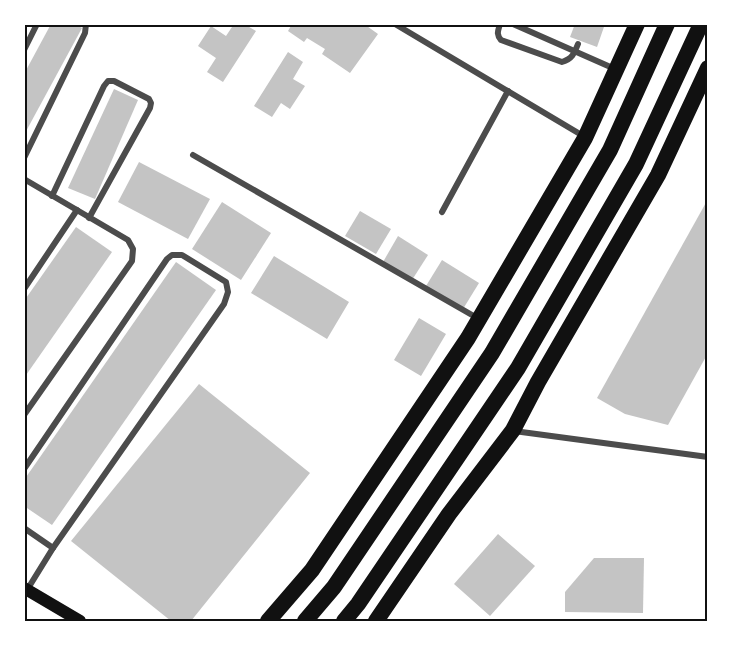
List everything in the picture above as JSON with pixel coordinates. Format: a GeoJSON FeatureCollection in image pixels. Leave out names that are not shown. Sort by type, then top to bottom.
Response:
{"type":"FeatureCollection","features":[{"type":"Feature","properties":{"kind":"highway"},"geometry":{"type":"LineString","coordinates":[[268,621],[312,570],[468,338],[585,138],[637,24]]}},
{"type":"Feature","properties":{"kind":"highway"},"geometry":{"type":"LineString","coordinates":[[305,621],[334,586],[492,353],[610,150],[667,24]]}},
{"type":"Feature","properties":{"kind":"highway"},"geometry":{"type":"LineString","coordinates":[[344,621],[358,604],[518,368],[636,164],[701,24]]}},
{"type":"Feature","properties":{"kind":"highway"},"geometry":{"type":"LineString","coordinates":[[376,621],[448,514],[513,430],[538,382],[658,176],[703,90],[708,68]]}},
{"type":"Feature","properties":{"kind":"main road"},"geometry":{"type":"LineString","coordinates":[[25,591],[80,621]]}},
{"type":"Feature","properties":{"kind":"street"},"geometry":{"type":"LineString","coordinates":[[24,50],[37,24]]}},
{"type":"Feature","properties":{"kind":"street"},"geometry":{"type":"LineString","coordinates":[[24,158],[85,33],[86,24]]}},
{"type":"Feature","properties":{"kind":"street"},"geometry":{"type":"LineString","coordinates":[[395,24],[585,138]]}},
{"type":"Feature","properties":{"kind":"street"},"geometry":{"type":"LineString","coordinates":[[500,24],[497,36],[501,40],[562,62],[573,57],[578,44]]}},
{"type":"Feature","properties":{"kind":"street"},"geometry":{"type":"LineString","coordinates":[[513,24],[615,69]]}},
{"type":"Feature","properties":{"kind":"street"},"geometry":{"type":"LineString","coordinates":[[52,195],[108,81],[114,81],[149,99],[150,108],[89,218]]}},
{"type":"Feature","properties":{"kind":"street"},"geometry":{"type":"LineString","coordinates":[[442,212],[508,91]]}},
{"type":"Feature","properties":{"kind":"street"},"geometry":{"type":"LineString","coordinates":[[193,155],[479,319]]}},
{"type":"Feature","properties":{"kind":"street"},"geometry":{"type":"LineString","coordinates":[[24,180],[128,240],[133,249],[132,261],[24,415]]}},
{"type":"Feature","properties":{"kind":"street"},"geometry":{"type":"LineString","coordinates":[[24,289],[76,210]]}},
{"type":"Feature","properties":{"kind":"street"},"geometry":{"type":"LineString","coordinates":[[24,469],[167,259],[172,255],[182,255],[226,282],[228,292],[224,304],[25,591]]}},
{"type":"Feature","properties":{"kind":"street"},"geometry":{"type":"LineString","coordinates":[[513,430],[708,457]]}},
{"type":"Feature","properties":{"kind":"street"},"geometry":{"type":"LineString","coordinates":[[24,528],[53,548]]}},
{"type":"Feature","properties":{"kind":"building"},"geometry":{"type":"Polygon","coordinates":[[[51,24],[75,24],[82,28],[24,135],[24,74],[51,24]]]}},
{"type":"Feature","properties":{"kind":"building"},"geometry":{"type":"Polygon","coordinates":[[[234,24],[244,24],[256,31],[223,82],[207,72],[216,58],[198,46],[211,26],[226,36],[234,24]]]}},
{"type":"Feature","properties":{"kind":"building"},"geometry":{"type":"Polygon","coordinates":[[[292,24],[364,24],[378,34],[350,73],[322,54],[325,49],[307,38],[304,42],[288,31],[292,24]]]}},
{"type":"Feature","properties":{"kind":"building"},"geometry":{"type":"Polygon","coordinates":[[[575,24],[605,24],[597,47],[570,37],[575,24]]]}},
{"type":"Feature","properties":{"kind":"building"},"geometry":{"type":"Polygon","coordinates":[[[288,52],[303,62],[293,79],[305,86],[290,109],[281,103],[272,117],[254,106],[288,52]]]}},
{"type":"Feature","properties":{"kind":"building"},"geometry":{"type":"Polygon","coordinates":[[[114,89],[138,100],[95,199],[68,188],[114,89]]]}},
{"type":"Feature","properties":{"kind":"building"},"geometry":{"type":"Polygon","coordinates":[[[139,162],[210,199],[188,239],[118,202],[139,162]]]}},
{"type":"Feature","properties":{"kind":"building"},"geometry":{"type":"Polygon","coordinates":[[[708,199],[708,353],[668,425],[625,414],[597,398],[708,199]]]}},
{"type":"Feature","properties":{"kind":"building"},"geometry":{"type":"Polygon","coordinates":[[[222,202],[271,233],[241,280],[192,249],[222,202]]]}},
{"type":"Feature","properties":{"kind":"building"},"geometry":{"type":"Polygon","coordinates":[[[360,211],[391,229],[376,254],[345,236],[360,211]]]}},
{"type":"Feature","properties":{"kind":"building"},"geometry":{"type":"Polygon","coordinates":[[[76,227],[112,252],[24,378],[24,301],[76,227]]]}},
{"type":"Feature","properties":{"kind":"building"},"geometry":{"type":"Polygon","coordinates":[[[398,236],[428,255],[412,280],[383,262],[398,236]]]}},
{"type":"Feature","properties":{"kind":"building"},"geometry":{"type":"Polygon","coordinates":[[[274,256],[349,302],[327,339],[251,293],[274,256]]]}},
{"type":"Feature","properties":{"kind":"building"},"geometry":{"type":"Polygon","coordinates":[[[442,260],[479,283],[463,309],[426,286],[442,260]]]}},
{"type":"Feature","properties":{"kind":"building"},"geometry":{"type":"Polygon","coordinates":[[[176,262],[216,290],[52,525],[24,506],[24,480],[176,262]]]}},
{"type":"Feature","properties":{"kind":"building"},"geometry":{"type":"Polygon","coordinates":[[[419,318],[446,334],[421,376],[394,360],[419,318]]]}},
{"type":"Feature","properties":{"kind":"building"},"geometry":{"type":"Polygon","coordinates":[[[199,384],[310,473],[191,621],[171,621],[71,541],[199,384]]]}},
{"type":"Feature","properties":{"kind":"building"},"geometry":{"type":"Polygon","coordinates":[[[498,534],[535,566],[490,616],[454,584],[498,534]]]}},
{"type":"Feature","properties":{"kind":"building"},"geometry":{"type":"Polygon","coordinates":[[[594,558],[644,558],[643,613],[565,612],[565,592],[594,558]]]}}]}
